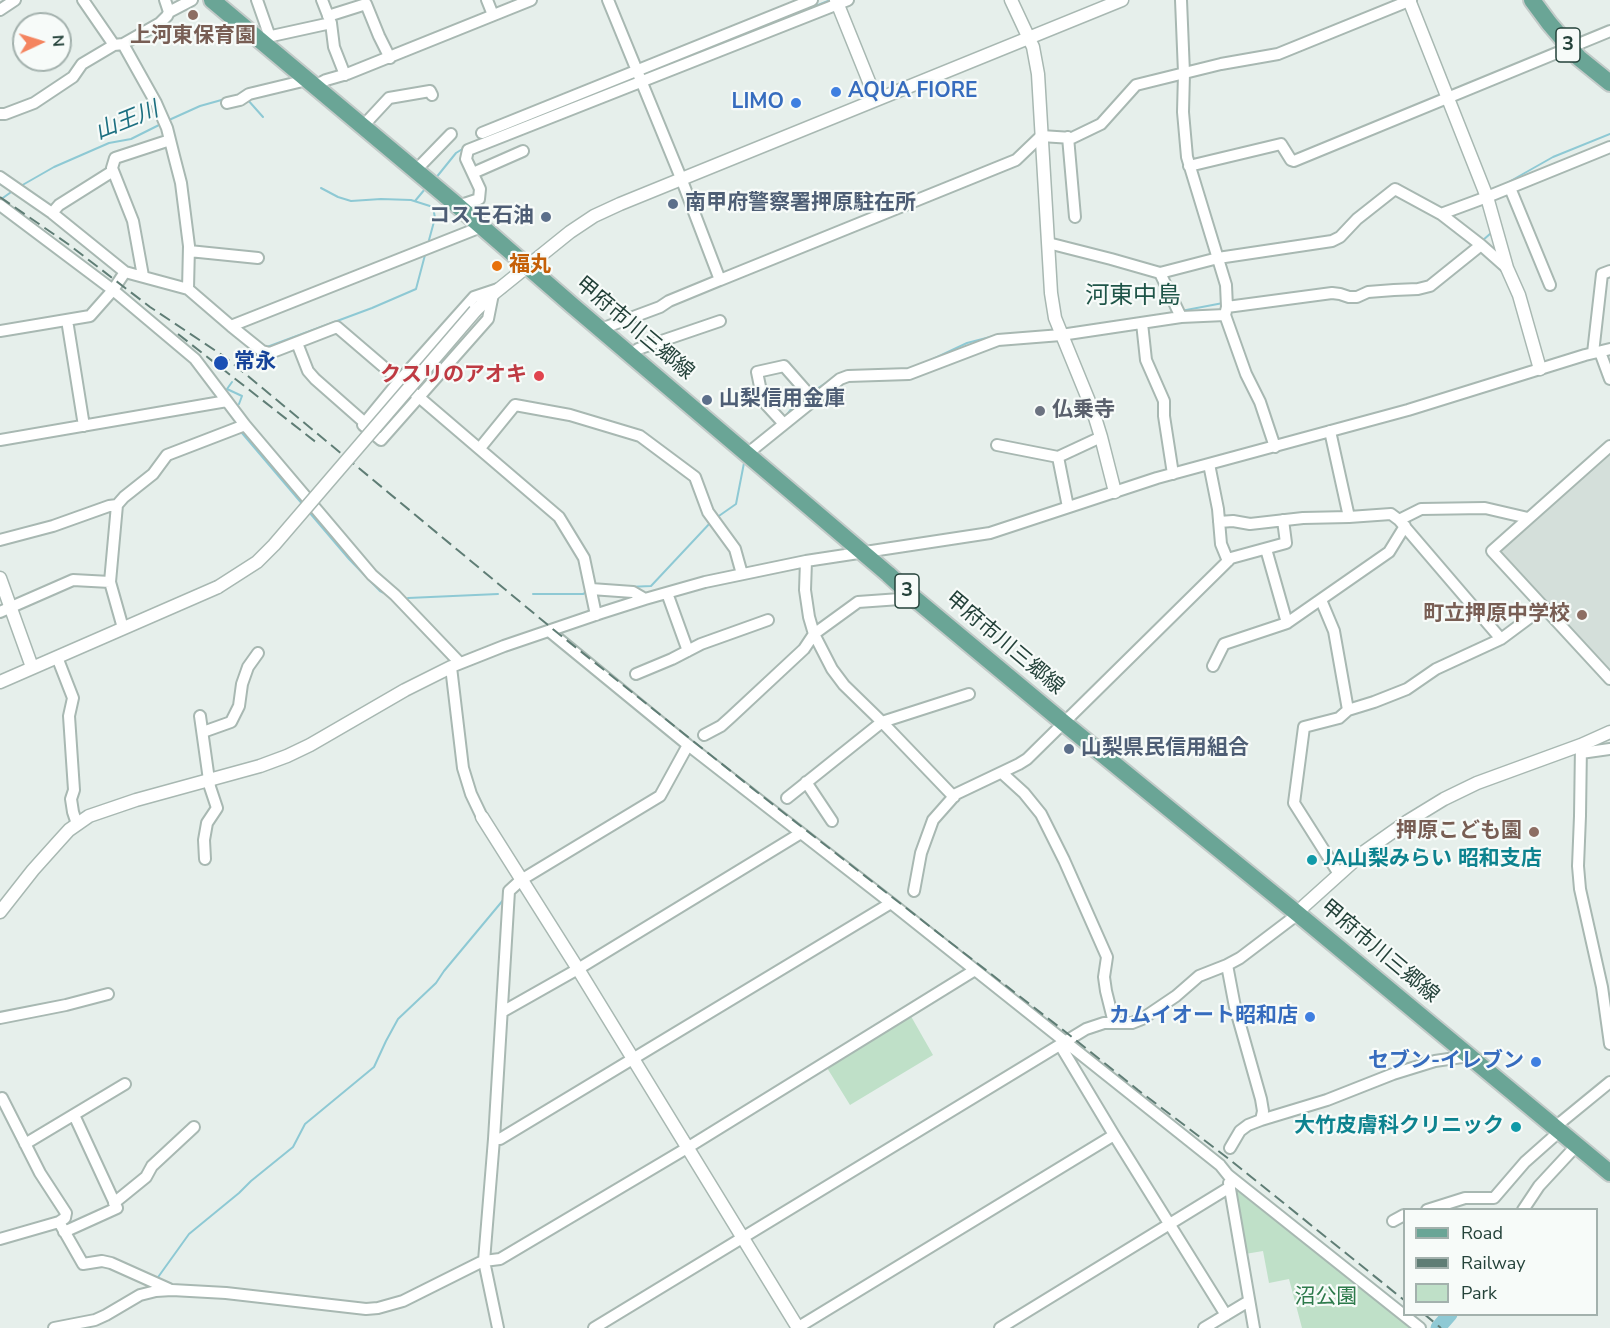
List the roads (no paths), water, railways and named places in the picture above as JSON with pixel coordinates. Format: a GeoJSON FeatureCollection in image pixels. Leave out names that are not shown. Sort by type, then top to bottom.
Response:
{"type":"FeatureCollection","features":[{"type":"Feature","properties":{"kind":"main road","name":"甲府市川三郷線"},"geometry":{"type":"LineString","coordinates":[[212,0],[264,38],[311,83],[458,206],[914,598],[1610,1173]]}},
{"type":"Feature","properties":{"kind":"main road","name":"3"},"geometry":{"type":"LineString","coordinates":[[1532,0],[1579,58],[1610,83]]}},
{"type":"Feature","properties":{"kind":"street"},"geometry":{"type":"LineString","coordinates":[[0,10],[15,0]]}},
{"type":"Feature","properties":{"kind":"street"},"geometry":{"type":"LineString","coordinates":[[83,0],[119,45],[156,103],[165,124],[181,183],[189,251],[188,289]]}},
{"type":"Feature","properties":{"kind":"street"},"geometry":{"type":"LineString","coordinates":[[165,0],[169,12]]}},
{"type":"Feature","properties":{"kind":"street"},"geometry":{"type":"LineString","coordinates":[[0,114],[34,103],[73,77],[82,63],[160,23],[169,12],[192,0]]}},
{"type":"Feature","properties":{"kind":"street"},"geometry":{"type":"LineString","coordinates":[[257,0],[264,38],[330,19],[366,4],[390,58]]}},
{"type":"Feature","properties":{"kind":"street"},"geometry":{"type":"LineString","coordinates":[[322,0],[330,19],[334,47],[345,75]]}},
{"type":"Feature","properties":{"kind":"street"},"geometry":{"type":"LineString","coordinates":[[487,0],[494,15]]}},
{"type":"Feature","properties":{"kind":"street"},"geometry":{"type":"LineString","coordinates":[[227,103],[244,97],[345,75],[531,0]]}},
{"type":"Feature","properties":{"kind":"street"},"geometry":{"type":"LineString","coordinates":[[608,0],[720,280]]}},
{"type":"Feature","properties":{"kind":"street"},"geometry":{"type":"LineString","coordinates":[[458,206],[479,199],[480,189],[466,159],[468,150],[812,0]]}},
{"type":"Feature","properties":{"kind":"street"},"geometry":{"type":"LineString","coordinates":[[1011,0],[1029,37],[1036,58],[1051,293],[1055,318],[1093,411],[1115,492]]}},
{"type":"Feature","properties":{"kind":"street"},"geometry":{"type":"LineString","coordinates":[[0,682],[218,587],[257,562],[475,311],[527,266],[594,216],[681,178],[1122,0]]}},
{"type":"Feature","properties":{"kind":"street"},"geometry":{"type":"LineString","coordinates":[[1181,0],[1183,112],[1187,157],[1226,285],[1226,311],[1246,374],[1260,402],[1275,447]]}},
{"type":"Feature","properties":{"kind":"street"},"geometry":{"type":"LineString","coordinates":[[601,329],[660,307],[669,301],[1016,160],[1041,136],[1072,138],[1101,124],[1136,85],[1221,64],[1278,54],[1410,0],[1487,197],[1540,369]]}},
{"type":"Feature","properties":{"kind":"street"},"geometry":{"type":"LineString","coordinates":[[482,134],[840,1],[876,99]]}},
{"type":"Feature","properties":{"kind":"street"},"geometry":{"type":"LineString","coordinates":[[1189,166],[1281,144],[1294,161],[1610,31]]}},
{"type":"Feature","properties":{"kind":"street"},"geometry":{"type":"LineString","coordinates":[[363,126],[389,98],[430,91],[432,95]]}},
{"type":"Feature","properties":{"kind":"street"},"geometry":{"type":"LineString","coordinates":[[415,171],[451,134]]}},
{"type":"Feature","properties":{"kind":"street"},"geometry":{"type":"LineString","coordinates":[[1068,137],[1075,217]]}},
{"type":"Feature","properties":{"kind":"street"},"geometry":{"type":"LineString","coordinates":[[143,276],[133,221],[112,168],[115,158],[170,140]]}},
{"type":"Feature","properties":{"kind":"street"},"geometry":{"type":"LineString","coordinates":[[1441,214],[1610,147]]}},
{"type":"Feature","properties":{"kind":"street"},"geometry":{"type":"LineString","coordinates":[[473,173],[523,151]]}},
{"type":"Feature","properties":{"kind":"street"},"geometry":{"type":"LineString","coordinates":[[52,213],[59,205],[113,171]]}},
{"type":"Feature","properties":{"kind":"street"},"geometry":{"type":"LineString","coordinates":[[0,177],[52,213],[125,272],[188,289],[262,351],[270,353],[337,327],[559,517],[584,558],[596,615]]}},
{"type":"Feature","properties":{"kind":"street"},"geometry":{"type":"LineString","coordinates":[[1510,188],[1550,285]]}},
{"type":"Feature","properties":{"kind":"street"},"geometry":{"type":"LineString","coordinates":[[1048,243],[1160,273],[1218,258],[1332,241],[1340,237],[1357,219],[1395,189],[1441,214],[1482,245],[1507,268]]}},
{"type":"Feature","properties":{"kind":"street"},"geometry":{"type":"LineString","coordinates":[[0,206],[113,290],[195,359],[245,425],[372,575],[395,595],[455,665],[463,768],[471,794],[482,817],[798,1328],[1114,1135]]}},
{"type":"Feature","properties":{"kind":"street"},"geometry":{"type":"LineString","coordinates":[[231,326],[481,227]]}},
{"type":"Feature","properties":{"kind":"street"},"geometry":{"type":"LineString","coordinates":[[747,454],[840,379],[848,376],[909,374],[998,340],[1061,335],[1332,293],[1357,297],[1368,292],[1418,289],[1430,286],[1482,245]]}},
{"type":"Feature","properties":{"kind":"street"},"geometry":{"type":"LineString","coordinates":[[189,251],[258,258]]}},
{"type":"Feature","properties":{"kind":"street"},"geometry":{"type":"LineString","coordinates":[[1610,271],[1602,274],[1601,351],[1610,379]]}},
{"type":"Feature","properties":{"kind":"street"},"geometry":{"type":"LineString","coordinates":[[0,331],[90,316],[113,290],[125,272]]}},
{"type":"Feature","properties":{"kind":"street"},"geometry":{"type":"LineString","coordinates":[[1160,273],[1181,317]]}},
{"type":"Feature","properties":{"kind":"street"},"geometry":{"type":"LineString","coordinates":[[365,423],[474,297],[497,291]]}},
{"type":"Feature","properties":{"kind":"street"},"geometry":{"type":"LineString","coordinates":[[297,343],[308,371],[381,440],[488,319],[497,291]]}},
{"type":"Feature","properties":{"kind":"street"},"geometry":{"type":"LineString","coordinates":[[67,320],[84,426]]}},
{"type":"Feature","properties":{"kind":"street"},"geometry":{"type":"LineString","coordinates":[[631,355],[638,349],[720,321]]}},
{"type":"Feature","properties":{"kind":"street"},"geometry":{"type":"LineString","coordinates":[[1142,323],[1146,360],[1164,401],[1164,416],[1173,474]]}},
{"type":"Feature","properties":{"kind":"street"},"geometry":{"type":"LineString","coordinates":[[0,912],[69,830],[89,816],[287,756],[405,690],[455,665],[504,646],[645,599],[705,582],[806,561],[990,533],[1173,474],[1408,410],[1601,351]]}},
{"type":"Feature","properties":{"kind":"street"},"geometry":{"type":"LineString","coordinates":[[784,424],[763,401],[757,372],[784,366],[814,400]]}},
{"type":"Feature","properties":{"kind":"street"},"geometry":{"type":"LineString","coordinates":[[0,440],[227,401]]}},
{"type":"Feature","properties":{"kind":"street"},"geometry":{"type":"LineString","coordinates":[[480,448],[515,405],[570,415],[640,436],[695,477],[708,512],[735,549],[742,574]]}},
{"type":"Feature","properties":{"kind":"street"},"geometry":{"type":"LineString","coordinates":[[123,628],[110,582],[117,505],[124,496],[153,474],[167,455],[245,425]]}},
{"type":"Feature","properties":{"kind":"street"},"geometry":{"type":"LineString","coordinates":[[1330,431],[1349,517]]}},
{"type":"Feature","properties":{"kind":"street"},"geometry":{"type":"LineString","coordinates":[[998,445],[1058,457],[1101,437]]}},
{"type":"Feature","properties":{"kind":"street"},"geometry":{"type":"LineString","coordinates":[[1610,446],[1491,550],[1610,679]]}},
{"type":"Feature","properties":{"kind":"street"},"geometry":{"type":"LineString","coordinates":[[1058,457],[1068,507]]}},
{"type":"Feature","properties":{"kind":"street"},"geometry":{"type":"LineString","coordinates":[[1209,464],[1220,522],[1221,544],[1228,561]]}},
{"type":"Feature","properties":{"kind":"street"},"geometry":{"type":"LineString","coordinates":[[0,540],[117,505]]}},
{"type":"Feature","properties":{"kind":"street"},"geometry":{"type":"LineString","coordinates":[[1213,666],[1224,644],[1287,623],[1389,552],[1402,523],[1421,509],[1485,508],[1528,518]]}},
{"type":"Feature","properties":{"kind":"street"},"geometry":{"type":"LineString","coordinates":[[1220,522],[1233,521],[1250,524],[1303,518],[1391,514],[1402,523],[1501,639]]}},
{"type":"Feature","properties":{"kind":"street"},"geometry":{"type":"LineString","coordinates":[[914,891],[921,853],[933,819],[956,794],[1027,759],[1231,558],[1286,543],[1283,520]]}},
{"type":"Feature","properties":{"kind":"street"},"geometry":{"type":"LineString","coordinates":[[1266,549],[1287,623]]}},
{"type":"Feature","properties":{"kind":"street"},"geometry":{"type":"LineString","coordinates":[[806,561],[805,590],[809,617],[814,634],[832,669],[844,685],[954,797]]}},
{"type":"Feature","properties":{"kind":"street"},"geometry":{"type":"LineString","coordinates":[[0,578],[5,610],[32,667]]}},
{"type":"Feature","properties":{"kind":"street"},"geometry":{"type":"LineString","coordinates":[[5,610],[74,580],[110,582]]}},
{"type":"Feature","properties":{"kind":"street"},"geometry":{"type":"LineString","coordinates":[[591,590],[633,592],[645,599]]}},
{"type":"Feature","properties":{"kind":"street"},"geometry":{"type":"LineString","coordinates":[[667,593],[688,651]]}},
{"type":"Feature","properties":{"kind":"street"},"geometry":{"type":"LineString","coordinates":[[705,735],[731,717],[804,649],[814,634],[858,602],[914,598]]}},
{"type":"Feature","properties":{"kind":"street"},"geometry":{"type":"LineString","coordinates":[[1321,600],[1334,631],[1348,710]]}},
{"type":"Feature","properties":{"kind":"street"},"geometry":{"type":"LineString","coordinates":[[1339,874],[1294,803],[1304,727],[1339,718],[1348,710],[1407,689],[1436,669],[1501,639],[1544,607]]}},
{"type":"Feature","properties":{"kind":"street"},"geometry":{"type":"LineString","coordinates":[[636,674],[701,644],[768,620]]}},
{"type":"Feature","properties":{"kind":"street"},"geometry":{"type":"LineString","coordinates":[[549,631],[688,745],[891,903],[1063,1044],[1220,1165],[1403,1314]]}},
{"type":"Feature","properties":{"kind":"street"},"geometry":{"type":"LineString","coordinates":[[202,732],[231,722],[239,706],[242,684],[248,667],[258,653]]}},
{"type":"Feature","properties":{"kind":"street"},"geometry":{"type":"LineString","coordinates":[[57,657],[73,698],[69,716],[74,790],[71,799],[77,824]]}},
{"type":"Feature","properties":{"kind":"street"},"geometry":{"type":"LineString","coordinates":[[787,798],[882,722],[969,694]]}},
{"type":"Feature","properties":{"kind":"street"},"geometry":{"type":"LineString","coordinates":[[200,716],[209,780],[213,800],[217,807],[207,823],[204,840],[205,859]]}},
{"type":"Feature","properties":{"kind":"street"},"geometry":{"type":"LineString","coordinates":[[594,1328],[1086,1029],[1104,1023],[1132,1023],[1176,996],[1199,976],[1240,958],[1298,914],[1364,852],[1444,799],[1477,783],[1581,749],[1610,732]]}},
{"type":"Feature","properties":{"kind":"street"},"geometry":{"type":"LineString","coordinates":[[498,1328],[484,1261],[509,891],[521,880],[660,796],[688,745]]}},
{"type":"Feature","properties":{"kind":"street"},"geometry":{"type":"LineString","coordinates":[[1581,749],[1610,749]]}},
{"type":"Feature","properties":{"kind":"street"},"geometry":{"type":"LineString","coordinates":[[1581,749],[1578,866],[1580,889],[1602,987],[1610,1044]]}},
{"type":"Feature","properties":{"kind":"street"},"geometry":{"type":"LineString","coordinates":[[1002,772],[1024,793],[1041,814],[1064,860],[1107,957],[1104,977],[1114,1023]]}},
{"type":"Feature","properties":{"kind":"street"},"geometry":{"type":"LineString","coordinates":[[806,782],[832,821]]}},
{"type":"Feature","properties":{"kind":"street"},"geometry":{"type":"LineString","coordinates":[[502,1012],[578,969],[801,833]]}},
{"type":"Feature","properties":{"kind":"street"},"geometry":{"type":"LineString","coordinates":[[494,1139],[500,1138],[633,1059],[891,903]]}},
{"type":"Feature","properties":{"kind":"street"},"geometry":{"type":"LineString","coordinates":[[1227,965],[1235,1006],[1261,1099],[1263,1111],[1261,1120]]}},
{"type":"Feature","properties":{"kind":"street"},"geometry":{"type":"LineString","coordinates":[[54,1328],[106,1316],[140,1295],[172,1290],[226,1293],[366,1309],[403,1301],[484,1261],[500,1259],[687,1148],[975,970]]}},
{"type":"Feature","properties":{"kind":"street"},"geometry":{"type":"LineString","coordinates":[[0,1016],[66,1005],[108,994]]}},
{"type":"Feature","properties":{"kind":"street"},"geometry":{"type":"LineString","coordinates":[[1063,1044],[1114,1135],[1226,1315]]}},
{"type":"Feature","properties":{"kind":"street"},"geometry":{"type":"LineString","coordinates":[[1230,1148],[1240,1131],[1248,1125],[1338,1096],[1393,1074],[1435,1061],[1469,1056]]}},
{"type":"Feature","properties":{"kind":"street"},"geometry":{"type":"LineString","coordinates":[[1430,1208],[1465,1198],[1494,1204],[1524,1162],[1610,1082]]}},
{"type":"Feature","properties":{"kind":"street"},"geometry":{"type":"LineString","coordinates":[[25,1144],[125,1084]]}},
{"type":"Feature","properties":{"kind":"street"},"geometry":{"type":"LineString","coordinates":[[0,1099],[2,1098],[40,1173],[66,1213],[61,1227]]}},
{"type":"Feature","properties":{"kind":"street"},"geometry":{"type":"LineString","coordinates":[[0,1239],[61,1227],[117,1208],[74,1115]]}},
{"type":"Feature","properties":{"kind":"street"},"geometry":{"type":"LineString","coordinates":[[114,1203],[146,1177],[152,1166],[194,1127]]}},
{"type":"Feature","properties":{"kind":"street"},"geometry":{"type":"LineString","coordinates":[[1524,1208],[1539,1186],[1577,1145]]}},
{"type":"Feature","properties":{"kind":"street"},"geometry":{"type":"LineString","coordinates":[[1228,1172],[1254,1328]]}},
{"type":"Feature","properties":{"kind":"street"},"geometry":{"type":"LineString","coordinates":[[1000,1328],[1230,1187]]}},
{"type":"Feature","properties":{"kind":"street"},"geometry":{"type":"LineString","coordinates":[[1393,1221],[1403,1216]]}},
{"type":"Feature","properties":{"kind":"street"},"geometry":{"type":"LineString","coordinates":[[61,1227],[83,1264],[102,1261],[111,1263],[172,1290]]}},
{"type":"Feature","properties":{"kind":"street"},"geometry":{"type":"LineString","coordinates":[[1204,1328],[1249,1300]]}},
{"type":"Feature","properties":{"kind":"street"},"geometry":{"type":"LineString","coordinates":[[1405,1316],[1420,1328]]}},
{"type":"Feature","properties":{"kind":"waterway"},"geometry":{"type":"LineString","coordinates":[[646,74],[828,1]]}},
{"type":"Feature","properties":{"kind":"waterway"},"geometry":{"type":"LineString","coordinates":[[624,83],[633,79]]}},
{"type":"Feature","properties":{"kind":"waterway","name":"山王川"},"geometry":{"type":"LineString","coordinates":[[169,120],[200,106],[225,99]]}},
{"type":"Feature","properties":{"kind":"waterway","name":"山王川"},"geometry":{"type":"LineString","coordinates":[[247,99],[263,117]]}},
{"type":"Feature","properties":{"kind":"waterway","name":"山王川"},"geometry":{"type":"LineString","coordinates":[[19,187],[54,167],[109,143],[131,139],[161,124]]}},
{"type":"Feature","properties":{"kind":"waterway"},"geometry":{"type":"LineString","coordinates":[[1507,183],[1553,157],[1610,134]]}},
{"type":"Feature","properties":{"kind":"waterway"},"geometry":{"type":"LineString","coordinates":[[435,179],[456,153],[464,148]]}},
{"type":"Feature","properties":{"kind":"waterway","name":"山王川"},"geometry":{"type":"LineString","coordinates":[[321,188],[351,201],[411,200],[433,207],[435,218],[429,240]]}},
{"type":"Feature","properties":{"kind":"waterway"},"geometry":{"type":"LineString","coordinates":[[415,201],[425,189]]}},
{"type":"Feature","properties":{"kind":"waterway","name":"山王川"},"geometry":{"type":"LineString","coordinates":[[0,200],[14,190]]}},
{"type":"Feature","properties":{"kind":"waterway"},"geometry":{"type":"LineString","coordinates":[[1482,241],[1491,233]]}},
{"type":"Feature","properties":{"kind":"waterway"},"geometry":{"type":"LineString","coordinates":[[267,347],[416,289],[425,255]]}},
{"type":"Feature","properties":{"kind":"waterway"},"geometry":{"type":"LineString","coordinates":[[1181,311],[1223,303]]}},
{"type":"Feature","properties":{"kind":"waterway"},"geometry":{"type":"LineString","coordinates":[[933,359],[967,343],[998,335]]}},
{"type":"Feature","properties":{"kind":"waterway"},"geometry":{"type":"LineString","coordinates":[[246,366],[256,355]]}},
{"type":"Feature","properties":{"kind":"waterway"},"geometry":{"type":"LineString","coordinates":[[812,392],[832,379]]}},
{"type":"Feature","properties":{"kind":"waterway"},"geometry":{"type":"LineString","coordinates":[[232,382],[227,389],[242,396],[239,404]]}},
{"type":"Feature","properties":{"kind":"waterway"},"geometry":{"type":"LineString","coordinates":[[786,416],[807,396]]}},
{"type":"Feature","properties":{"kind":"waterway"},"geometry":{"type":"LineString","coordinates":[[242,433],[304,506]]}},
{"type":"Feature","properties":{"kind":"waterway"},"geometry":{"type":"LineString","coordinates":[[716,518],[736,504],[744,463]]}},
{"type":"Feature","properties":{"kind":"waterway"},"geometry":{"type":"LineString","coordinates":[[309,512],[349,559],[380,591],[388,595]]}},
{"type":"Feature","properties":{"kind":"waterway"},"geometry":{"type":"LineString","coordinates":[[628,587],[651,586],[711,522]]}},
{"type":"Feature","properties":{"kind":"waterway"},"geometry":{"type":"LineString","coordinates":[[533,594],[583,594],[587,592]]}},
{"type":"Feature","properties":{"kind":"waterway"},"geometry":{"type":"LineString","coordinates":[[408,598],[498,594]]}},
{"type":"Feature","properties":{"kind":"waterway"},"geometry":{"type":"LineString","coordinates":[[156,1280],[189,1234],[293,1147],[305,1124],[374,1067],[398,1019],[436,983],[504,899]]}},
{"type":"Feature","properties":{"kind":"waterway"},"geometry":{"type":"LineString","coordinates":[[1438,1328],[1448,1316]]}},
{"type":"Feature","properties":{"kind":"railway"},"geometry":{"type":"LineString","coordinates":[[0,197],[68,244],[150,307],[225,357],[554,630],[757,792],[1229,1159],[1403,1299]]}},
{"type":"Feature","properties":{"kind":"railway"},"geometry":{"type":"LineString","coordinates":[[178,334],[317,443]]}},
{"type":"Feature","properties":{"kind":"railway"},"geometry":{"type":"LineString","coordinates":[[1426,1316],[1441,1328]]}},
{"type":"Feature","properties":{"kind":"place","name":"上河東保育園"},"geometry":{"type":"Point","coordinates":[193,15]}},
{"type":"Feature","properties":{"kind":"place","name":"AQUA FIORE"},"geometry":{"type":"Point","coordinates":[836,92]}},
{"type":"Feature","properties":{"kind":"place","name":"LIMO"},"geometry":{"type":"Point","coordinates":[796,103]}},
{"type":"Feature","properties":{"kind":"place","name":"南甲府警察署押原駐在所"},"geometry":{"type":"Point","coordinates":[673,204]}},
{"type":"Feature","properties":{"kind":"place","name":"コスモ石油"},"geometry":{"type":"Point","coordinates":[546,217]}},
{"type":"Feature","properties":{"kind":"place","name":"福丸"},"geometry":{"type":"Point","coordinates":[497,266]}},
{"type":"Feature","properties":{"kind":"place","name":"常永"},"geometry":{"type":"Point","coordinates":[221,363]}},
{"type":"Feature","properties":{"kind":"place","name":"クスリのアオキ"},"geometry":{"type":"Point","coordinates":[539,376]}},
{"type":"Feature","properties":{"kind":"place","name":"山梨信用金庫"},"geometry":{"type":"Point","coordinates":[707,400]}},
{"type":"Feature","properties":{"kind":"place","name":"仏乗寺"},"geometry":{"type":"Point","coordinates":[1040,411]}},
{"type":"Feature","properties":{"kind":"place","name":"町立押原中学校"},"geometry":{"type":"Point","coordinates":[1582,615]}},
{"type":"Feature","properties":{"kind":"place","name":"山梨県民信用組合"},"geometry":{"type":"Point","coordinates":[1069,749]}},
{"type":"Feature","properties":{"kind":"place","name":"押原こども園"},"geometry":{"type":"Point","coordinates":[1534,832]}},
{"type":"Feature","properties":{"kind":"place","name":"JA山梨みらい 昭和支店"},"geometry":{"type":"Point","coordinates":[1312,860]}},
{"type":"Feature","properties":{"kind":"place","name":"カムイオート昭和店"},"geometry":{"type":"Point","coordinates":[1310,1017]}},
{"type":"Feature","properties":{"kind":"place","name":"セブン-イレブン"},"geometry":{"type":"Point","coordinates":[1536,1062]}},
{"type":"Feature","properties":{"kind":"place","name":"大竹皮膚科クリニック"},"geometry":{"type":"Point","coordinates":[1516,1127]}},
{"type":"Feature","properties":{"kind":"district","name":"河東中島"},"geometry":{"type":"Point","coordinates":[1133,297]}},
{"type":"Feature","properties":{"kind":"park label","name":"沼公園"},"geometry":{"type":"Point","coordinates":[1326,1298]}}]}
